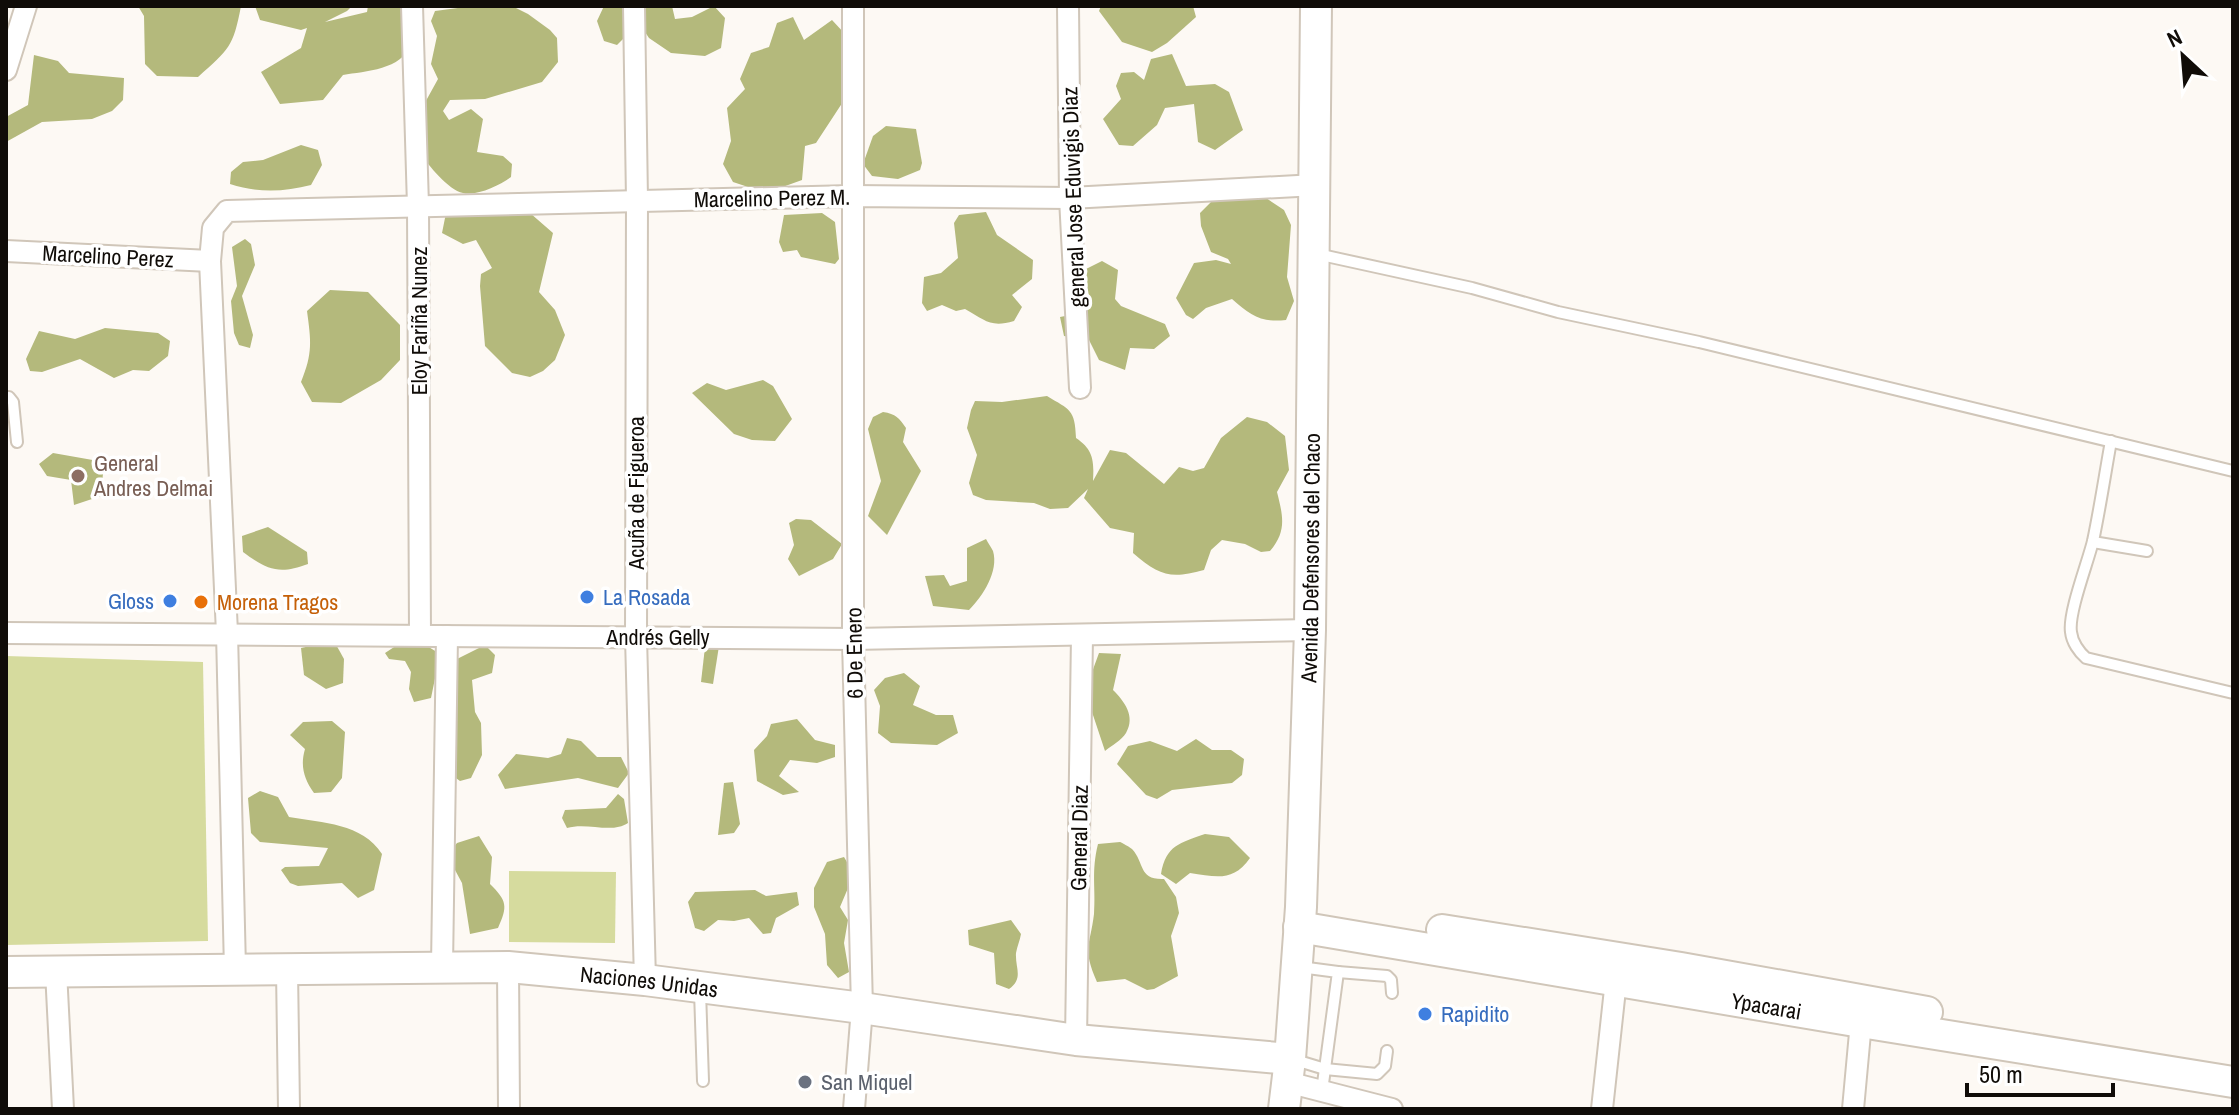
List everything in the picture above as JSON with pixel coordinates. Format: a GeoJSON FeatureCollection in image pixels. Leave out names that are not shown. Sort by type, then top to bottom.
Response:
{"type":"FeatureCollection","features":[{"type":"Feature","properties":{"kind":"street","name":"Eloy Fariña Nunez"},"geometry":{"type":"LineString","coordinates":[[412,6],[418,206],[420,635]]}},
{"type":"Feature","properties":{"kind":"street","name":"Acuña de Figueroa"},"geometry":{"type":"LineString","coordinates":[[634,6],[636,637],[645,980]]}},
{"type":"Feature","properties":{"kind":"street","name":"6 De Enero"},"geometry":{"type":"LineString","coordinates":[[853,6],[853,639],[862,1008],[854,1109]]}},
{"type":"Feature","properties":{"kind":"street","name":"general Jose Eduvigis Diaz"},"geometry":{"type":"LineString","coordinates":[[1068,6],[1070,198],[1080,388]]}},
{"type":"Feature","properties":{"kind":"street","name":"Avenida Defensores del Chaco"},"geometry":{"type":"LineString","coordinates":[[1287,1083],[1300,917],[1310,630],[1316,6]]}},
{"type":"Feature","properties":{"kind":"street"},"geometry":{"type":"LineString","coordinates":[[6,70],[18,15]]}},
{"type":"Feature","properties":{"kind":"street","name":"Marcelino Perez M."},"geometry":{"type":"LineString","coordinates":[[210,261],[213,228],[227,211],[852,196],[1070,198],[1316,185]]}},
{"type":"Feature","properties":{"kind":"street","name":"Marcelino Perez"},"geometry":{"type":"LineString","coordinates":[[6,251],[210,261]]}},
{"type":"Feature","properties":{"kind":"street"},"geometry":{"type":"LineString","coordinates":[[210,261],[227,633],[235,969]]}},
{"type":"Feature","properties":{"kind":"street","name":"Andrés Gelly"},"geometry":{"type":"LineString","coordinates":[[6,633],[853,639],[1310,630]]}},
{"type":"Feature","properties":{"kind":"street"},"geometry":{"type":"LineString","coordinates":[[442,966],[447,636]]}},
{"type":"Feature","properties":{"kind":"street","name":"General Diaz"},"geometry":{"type":"LineString","coordinates":[[1076,1040],[1082,636]]}},
{"type":"Feature","properties":{"kind":"street","name":"Ypacarai"},"geometry":{"type":"LineString","coordinates":[[1300,917],[1434,939],[1681,968],[1802,1000],[1861,1022],[2050,1042]]}},
{"type":"Feature","properties":{"kind":"street","name":"Ypacarai"},"geometry":{"type":"LineString","coordinates":[[1434,939],[1616,980],[1802,1000],[2201,1067],[2233,1082]]}},
{"type":"Feature","properties":{"kind":"street"},"geometry":{"type":"LineString","coordinates":[[508,967],[509,1109]]}},
{"type":"Feature","properties":{"kind":"street","name":"Naciones Unidas"},"geometry":{"type":"LineString","coordinates":[[6,972],[508,967],[645,980],[862,1008],[1076,1040],[1287,1083]]}},
{"type":"Feature","properties":{"kind":"street"},"geometry":{"type":"LineString","coordinates":[[287,970],[289,1109]]}},
{"type":"Feature","properties":{"kind":"street"},"geometry":{"type":"LineString","coordinates":[[56,971],[63,1109]]}},
{"type":"Feature","properties":{"kind":"street"},"geometry":{"type":"LineString","coordinates":[[1602,1109],[1616,980]]}},
{"type":"Feature","properties":{"kind":"street"},"geometry":{"type":"LineString","coordinates":[[1853,1109],[1861,1022]]}},
{"type":"Feature","properties":{"kind":"street","name":"Ypacarai"},"geometry":{"type":"LineString","coordinates":[[2201,1067],[2233,1063]]}},
{"type":"Feature","properties":{"kind":"street"},"geometry":{"type":"LineString","coordinates":[[1287,1083],[1392,1109]]}},
{"type":"Feature","properties":{"kind":"lane"},"geometry":{"type":"LineString","coordinates":[[1315,254],[1472,288],[1558,312],[1699,342],[2233,471]]}},
{"type":"Feature","properties":{"kind":"lane"},"geometry":{"type":"LineString","coordinates":[[6,397],[13,402],[17,442]]}},
{"type":"Feature","properties":{"kind":"lane"},"geometry":{"type":"LineString","coordinates":[[2111,441],[2093,542],[2070,631],[2079,652],[2086,658],[2233,693]]}},
{"type":"Feature","properties":{"kind":"lane"},"geometry":{"type":"LineString","coordinates":[[2093,542],[2147,551]]}},
{"type":"Feature","properties":{"kind":"lane"},"geometry":{"type":"LineString","coordinates":[[1296,967],[1387,976],[1391,980],[1392,993]]}},
{"type":"Feature","properties":{"kind":"lane"},"geometry":{"type":"LineString","coordinates":[[1322,1091],[1338,972]]}},
{"type":"Feature","properties":{"kind":"lane"},"geometry":{"type":"LineString","coordinates":[[700,987],[703,1081]]}},
{"type":"Feature","properties":{"kind":"lane"},"geometry":{"type":"LineString","coordinates":[[1287,1083],[1325,1069],[1377,1074],[1385,1066],[1387,1051]]}},
{"type":"Feature","properties":{"kind":"green space"},"geometry":{"type":"Polygon","coordinates":[[[138,6],[241,6],[228,47],[198,77],[157,76],[145,64],[144,16],[138,6]]]}},
{"type":"Feature","properties":{"kind":"green space"},"geometry":{"type":"Polygon","coordinates":[[[255,6],[352,6],[325,22],[367,12],[368,6],[406,6],[411,30],[410,44],[406,53],[392,64],[343,75],[323,100],[280,104],[261,72],[301,48],[307,28],[301,30],[260,20],[255,6]]]}},
{"type":"Feature","properties":{"kind":"green space"},"geometry":{"type":"Polygon","coordinates":[[[473,6],[512,6],[528,14],[557,38],[558,62],[542,82],[485,99],[450,100],[443,111],[449,120],[471,109],[483,119],[477,152],[503,156],[512,164],[511,177],[488,189],[469,194],[451,187],[420,154],[422,108],[438,79],[431,64],[437,36],[431,21],[435,11],[473,6]]]}},
{"type":"Feature","properties":{"kind":"green space"},"geometry":{"type":"Polygon","coordinates":[[[604,6],[632,6],[632,30],[617,45],[604,41],[597,21],[604,6]]]}},
{"type":"Feature","properties":{"kind":"green space"},"geometry":{"type":"Polygon","coordinates":[[[641,6],[672,6],[675,19],[692,17],[714,6],[725,18],[721,48],[705,56],[671,53],[649,38],[641,26],[641,6]]]}},
{"type":"Feature","properties":{"kind":"green space"},"geometry":{"type":"Polygon","coordinates":[[[1101,6],[1193,6],[1196,17],[1152,52],[1122,42],[1099,11],[1101,6]]]}},
{"type":"Feature","properties":{"kind":"green space"},"geometry":{"type":"Polygon","coordinates":[[[793,17],[804,40],[832,20],[845,34],[854,85],[816,143],[805,146],[802,180],[766,193],[733,182],[723,164],[731,141],[727,108],[745,89],[740,79],[751,53],[769,47],[777,23],[793,17]]]}},
{"type":"Feature","properties":{"kind":"green space"},"geometry":{"type":"Polygon","coordinates":[[[1172,54],[1186,86],[1215,84],[1229,92],[1243,130],[1215,150],[1198,142],[1194,104],[1165,108],[1157,125],[1133,146],[1119,145],[1103,119],[1121,99],[1116,86],[1121,73],[1134,72],[1144,80],[1151,59],[1172,54]]]}},
{"type":"Feature","properties":{"kind":"green space"},"geometry":{"type":"Polygon","coordinates":[[[34,55],[58,61],[69,73],[124,78],[123,100],[112,111],[92,119],[42,122],[6,142],[6,117],[28,105],[34,55]]]}},
{"type":"Feature","properties":{"kind":"green space"},"geometry":{"type":"Polygon","coordinates":[[[886,126],[916,129],[922,163],[920,170],[898,179],[872,176],[863,164],[873,136],[886,126]]]}},
{"type":"Feature","properties":{"kind":"green space"},"geometry":{"type":"Polygon","coordinates":[[[301,145],[318,150],[322,165],[311,185],[270,190],[230,184],[231,172],[243,162],[263,160],[301,145]]]}},
{"type":"Feature","properties":{"kind":"green space"},"geometry":{"type":"Polygon","coordinates":[[[1241,193],[1260,194],[1284,210],[1291,225],[1287,277],[1294,301],[1286,320],[1256,317],[1232,299],[1206,308],[1193,319],[1186,315],[1176,298],[1194,263],[1216,260],[1231,264],[1228,259],[1211,252],[1201,226],[1200,213],[1211,202],[1241,193]]]}},
{"type":"Feature","properties":{"kind":"green space"},"geometry":{"type":"Polygon","coordinates":[[[986,212],[997,235],[1033,260],[1032,279],[1012,295],[1022,307],[1014,321],[993,323],[965,309],[956,311],[942,305],[927,311],[922,303],[924,277],[941,273],[958,258],[954,223],[959,215],[986,212]]]}},
{"type":"Feature","properties":{"kind":"green space"},"geometry":{"type":"Polygon","coordinates":[[[446,213],[530,213],[553,233],[539,292],[555,310],[565,335],[555,360],[543,371],[530,377],[512,373],[485,346],[481,274],[492,268],[476,240],[463,244],[442,233],[446,213]]]}},
{"type":"Feature","properties":{"kind":"green space"},"geometry":{"type":"Polygon","coordinates":[[[822,213],[835,222],[839,259],[835,264],[801,257],[797,250],[783,252],[779,242],[784,215],[822,213]]]}},
{"type":"Feature","properties":{"kind":"green space"},"geometry":{"type":"Polygon","coordinates":[[[245,239],[251,244],[255,265],[242,296],[253,335],[250,348],[239,345],[234,333],[231,301],[237,286],[232,247],[245,239]]]}},
{"type":"Feature","properties":{"kind":"green space"},"geometry":{"type":"Polygon","coordinates":[[[1102,261],[1118,270],[1115,299],[1121,306],[1165,324],[1170,336],[1154,349],[1130,348],[1125,370],[1099,360],[1089,340],[1064,336],[1060,317],[1086,312],[1090,301],[1084,270],[1102,261]]]}},
{"type":"Feature","properties":{"kind":"green space"},"geometry":{"type":"Polygon","coordinates":[[[330,290],[368,292],[400,325],[400,360],[381,380],[341,403],[312,402],[301,382],[310,347],[307,311],[330,290]]]}},
{"type":"Feature","properties":{"kind":"green space"},"geometry":{"type":"Polygon","coordinates":[[[105,328],[158,333],[170,341],[168,356],[149,371],[133,370],[114,378],[80,359],[42,372],[30,371],[26,359],[39,331],[75,339],[105,328]]]}},
{"type":"Feature","properties":{"kind":"green space"},"geometry":{"type":"Polygon","coordinates":[[[763,380],[773,386],[792,419],[775,441],[752,440],[734,434],[692,393],[707,383],[726,390],[763,380]]]}},
{"type":"Feature","properties":{"kind":"green space"},"geometry":{"type":"Polygon","coordinates":[[[1047,396],[1070,411],[1076,438],[1092,457],[1093,481],[1110,450],[1126,453],[1164,484],[1179,467],[1193,471],[1204,468],[1221,438],[1247,417],[1267,422],[1285,436],[1289,470],[1277,492],[1282,523],[1275,544],[1270,551],[1261,552],[1245,544],[1222,540],[1211,550],[1204,570],[1166,574],[1150,567],[1133,553],[1134,533],[1110,528],[1084,498],[1088,489],[1068,508],[1050,509],[1034,503],[986,500],[973,495],[969,483],[977,455],[967,428],[975,401],[1002,402],[1047,396]]]}},
{"type":"Feature","properties":{"kind":"green space"},"geometry":{"type":"Polygon","coordinates":[[[883,412],[897,417],[906,428],[903,442],[921,471],[887,535],[868,516],[881,481],[868,429],[873,417],[883,412]]]}},
{"type":"Feature","properties":{"kind":"green space"},"geometry":{"type":"Polygon","coordinates":[[[53,453],[104,462],[101,496],[74,505],[71,480],[47,476],[39,464],[53,453]]]}},
{"type":"Feature","properties":{"kind":"green space"},"geometry":{"type":"Polygon","coordinates":[[[796,519],[811,520],[842,544],[833,559],[799,576],[788,559],[794,545],[789,523],[796,519]]]}},
{"type":"Feature","properties":{"kind":"green space"},"geometry":{"type":"Polygon","coordinates":[[[268,527],[307,552],[308,564],[274,569],[243,552],[242,536],[268,527]]]}},
{"type":"Feature","properties":{"kind":"green space"},"geometry":{"type":"Polygon","coordinates":[[[986,539],[993,551],[994,567],[974,604],[969,610],[933,606],[925,576],[944,575],[950,586],[967,581],[967,548],[986,539]]]}},
{"type":"Feature","properties":{"kind":"green space"},"geometry":{"type":"Polygon","coordinates":[[[411,636],[440,654],[431,698],[414,702],[409,689],[411,672],[405,661],[389,659],[385,653],[411,636]]]}},
{"type":"Feature","properties":{"kind":"green space"},"geometry":{"type":"Polygon","coordinates":[[[334,641],[344,659],[343,683],[326,689],[304,675],[301,648],[334,641]]]}},
{"type":"Feature","properties":{"kind":"green space"},"geometry":{"type":"Polygon","coordinates":[[[485,645],[495,655],[492,673],[472,680],[475,712],[481,723],[482,755],[471,778],[460,781],[442,768],[452,667],[457,659],[485,645]]]}},
{"type":"Feature","properties":{"kind":"green space"},"geometry":{"type":"Polygon","coordinates":[[[719,646],[713,684],[701,682],[705,647],[719,646]]]}},
{"type":"Feature","properties":{"kind":"green space"},"geometry":{"type":"Polygon","coordinates":[[[1099,653],[1121,654],[1113,690],[1125,704],[1130,721],[1124,736],[1105,751],[1088,700],[1088,683],[1099,653]]]}},
{"type":"Feature","properties":{"kind":"green space"},"geometry":{"type":"Polygon","coordinates":[[[6,656],[203,662],[208,941],[6,945],[6,656]]]}},
{"type":"Feature","properties":{"kind":"green space"},"geometry":{"type":"Polygon","coordinates":[[[904,673],[920,686],[913,705],[936,715],[953,715],[958,733],[937,745],[891,743],[878,733],[880,706],[874,690],[885,678],[904,673]]]}},
{"type":"Feature","properties":{"kind":"green space"},"geometry":{"type":"Polygon","coordinates":[[[797,719],[815,740],[835,745],[835,757],[817,763],[790,760],[779,776],[799,792],[783,795],[757,781],[754,750],[767,736],[771,724],[797,719]]]}},
{"type":"Feature","properties":{"kind":"green space"},"geometry":{"type":"Polygon","coordinates":[[[332,721],[345,732],[342,778],[331,792],[314,793],[304,772],[305,749],[290,735],[303,722],[332,721]]]}},
{"type":"Feature","properties":{"kind":"green space"},"geometry":{"type":"Polygon","coordinates":[[[567,738],[581,741],[597,757],[621,757],[629,773],[618,788],[578,778],[505,789],[498,775],[516,754],[548,758],[561,754],[567,738]]]}},
{"type":"Feature","properties":{"kind":"green space"},"geometry":{"type":"Polygon","coordinates":[[[1196,739],[1212,750],[1231,750],[1244,759],[1242,775],[1232,783],[1172,790],[1157,799],[1146,795],[1117,764],[1128,746],[1150,741],[1177,751],[1196,739]]]}},
{"type":"Feature","properties":{"kind":"green space"},"geometry":{"type":"Polygon","coordinates":[[[733,782],[740,824],[734,833],[718,835],[724,783],[733,782]]]}},
{"type":"Feature","properties":{"kind":"green space"},"geometry":{"type":"Polygon","coordinates":[[[260,791],[278,797],[289,817],[341,826],[374,844],[382,854],[374,890],[358,898],[342,883],[298,886],[290,883],[281,870],[285,867],[319,866],[328,848],[260,842],[251,833],[248,798],[260,791]]]}},
{"type":"Feature","properties":{"kind":"green space"},"geometry":{"type":"Polygon","coordinates":[[[618,794],[624,799],[628,823],[615,828],[567,828],[562,818],[565,810],[606,808],[618,794]]]}},
{"type":"Feature","properties":{"kind":"green space"},"geometry":{"type":"Polygon","coordinates":[[[1205,834],[1229,837],[1250,858],[1237,871],[1224,876],[1190,873],[1176,884],[1161,874],[1166,857],[1176,846],[1205,834]]]}},
{"type":"Feature","properties":{"kind":"green space"},"geometry":{"type":"Polygon","coordinates":[[[479,836],[492,857],[490,884],[503,900],[504,909],[498,928],[470,934],[462,883],[455,870],[452,849],[457,843],[479,836]]]}},
{"type":"Feature","properties":{"kind":"green space"},"geometry":{"type":"Polygon","coordinates":[[[1120,842],[1132,849],[1146,874],[1164,879],[1176,897],[1179,913],[1171,936],[1178,976],[1154,989],[1147,990],[1125,979],[1097,982],[1090,961],[1088,947],[1094,914],[1098,844],[1120,842]]]}},
{"type":"Feature","properties":{"kind":"green space"},"geometry":{"type":"Polygon","coordinates":[[[844,857],[854,874],[840,907],[848,920],[844,943],[849,972],[838,978],[827,965],[825,934],[814,907],[814,888],[827,862],[844,857]]]}},
{"type":"Feature","properties":{"kind":"green space"},"geometry":{"type":"Polygon","coordinates":[[[509,871],[616,872],[615,943],[509,942],[509,871]]]}},
{"type":"Feature","properties":{"kind":"green space"},"geometry":{"type":"Polygon","coordinates":[[[755,890],[766,896],[797,892],[799,905],[776,918],[771,933],[763,934],[749,918],[718,920],[704,931],[695,928],[688,902],[695,892],[755,890]]]}},
{"type":"Feature","properties":{"kind":"green space"},"geometry":{"type":"Polygon","coordinates":[[[1011,920],[1021,934],[1016,953],[1018,977],[1009,989],[996,984],[994,953],[969,945],[968,930],[1011,920]]]}},
{"type":"Feature","properties":{"kind":"place","name":"General Andres Delmai"},"geometry":{"type":"Point","coordinates":[78,476]}},
{"type":"Feature","properties":{"kind":"place","name":"La Rosada"},"geometry":{"type":"Point","coordinates":[587,597]}},
{"type":"Feature","properties":{"kind":"place","name":"Gloss"},"geometry":{"type":"Point","coordinates":[170,601]}},
{"type":"Feature","properties":{"kind":"place","name":"Morena Tragos"},"geometry":{"type":"Point","coordinates":[201,602]}},
{"type":"Feature","properties":{"kind":"place","name":"Rapidito"},"geometry":{"type":"Point","coordinates":[1425,1014]}},
{"type":"Feature","properties":{"kind":"place","name":"San Miquel"},"geometry":{"type":"Point","coordinates":[805,1082]}}]}
